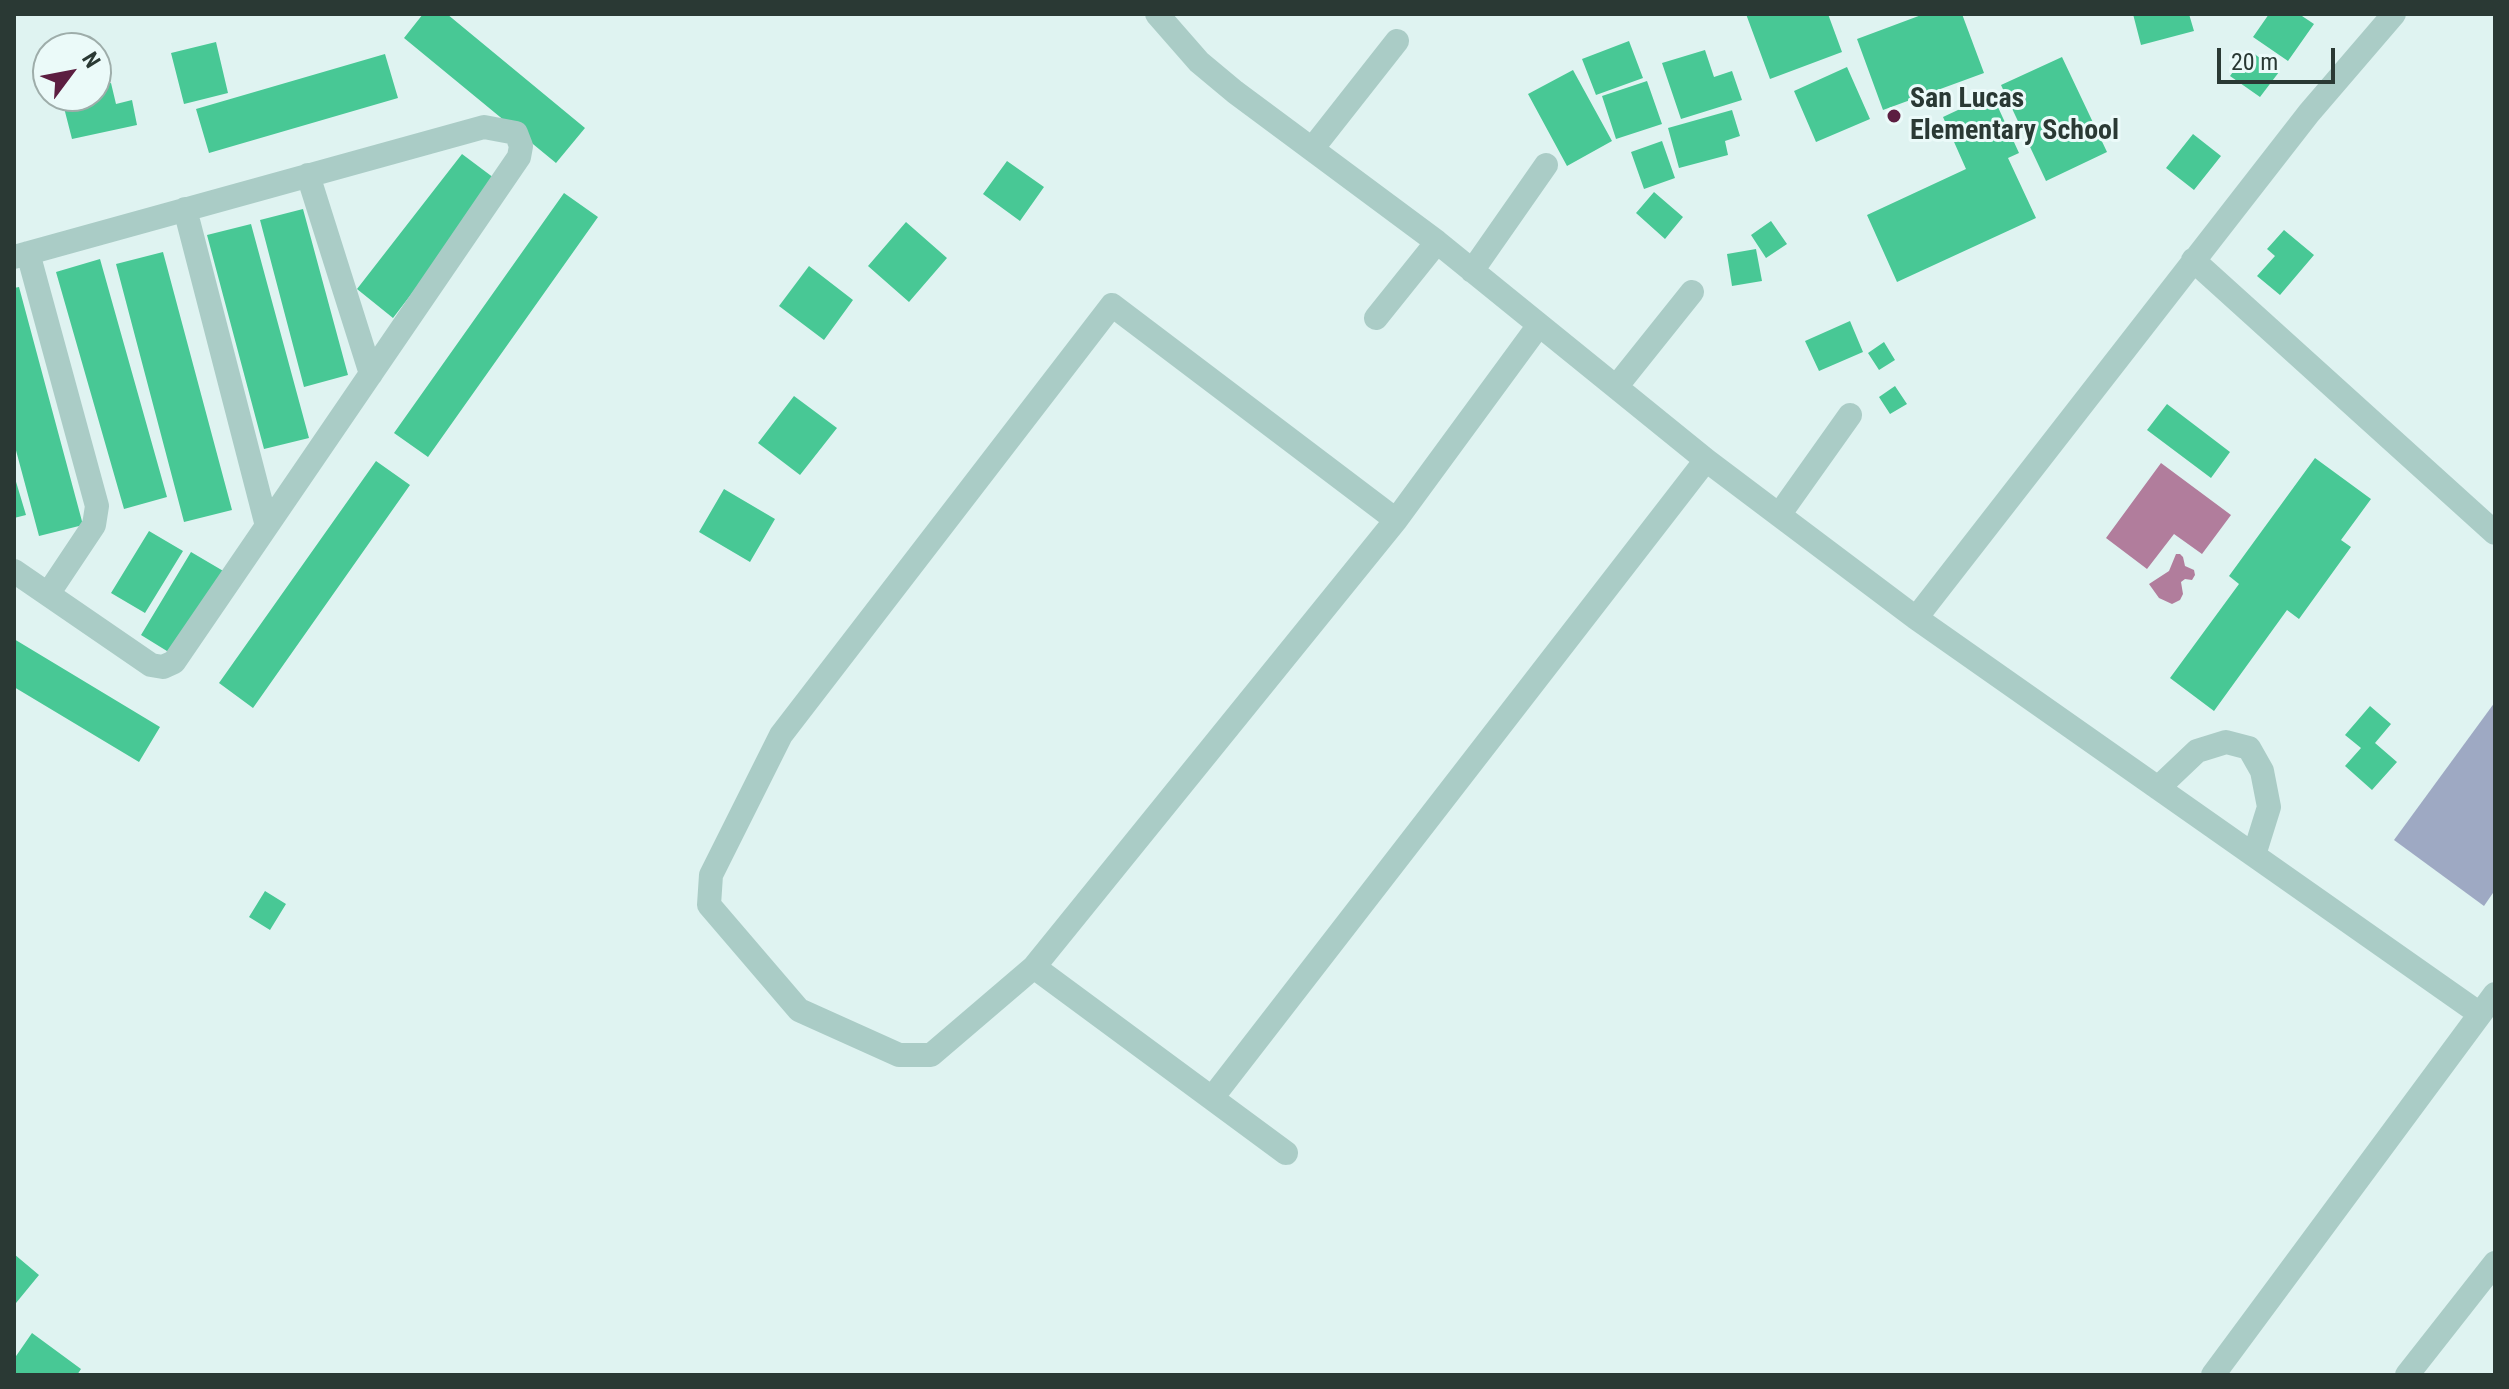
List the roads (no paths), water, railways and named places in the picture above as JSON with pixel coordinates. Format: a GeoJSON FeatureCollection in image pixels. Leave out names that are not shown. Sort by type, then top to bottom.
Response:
{"type":"FeatureCollection","features":[{"type":"Feature","properties":{"kind":"street"},"geometry":{"type":"LineString","coordinates":[[1157,14],[1199,62],[1437,242],[1706,460],[1916,618],[2480,1014]]}},
{"type":"Feature","properties":{"kind":"street"},"geometry":{"type":"LineString","coordinates":[[1916,618],[2309,113],[2394,14]]}},
{"type":"Feature","properties":{"kind":"street"},"geometry":{"type":"LineString","coordinates":[[1312,149],[1397,41]]}},
{"type":"Feature","properties":{"kind":"street"},"geometry":{"type":"LineString","coordinates":[[14,571],[151,665],[163,667],[174,662],[519,157],[521,146],[516,133],[484,127],[21,255],[97,506],[94,525],[48,594]]}},
{"type":"Feature","properties":{"kind":"street"},"geometry":{"type":"LineString","coordinates":[[1472,271],[1546,165]]}},
{"type":"Feature","properties":{"kind":"street"},"geometry":{"type":"LineString","coordinates":[[308,175],[371,374]]}},
{"type":"Feature","properties":{"kind":"street"},"geometry":{"type":"LineString","coordinates":[[185,209],[267,526]]}},
{"type":"Feature","properties":{"kind":"street"},"geometry":{"type":"LineString","coordinates":[[1376,318],[1437,242]]}},
{"type":"Feature","properties":{"kind":"street"},"geometry":{"type":"LineString","coordinates":[[2193,260],[2495,533]]}},
{"type":"Feature","properties":{"kind":"street"},"geometry":{"type":"LineString","coordinates":[[1616,387],[1692,292]]}},
{"type":"Feature","properties":{"kind":"street"},"geometry":{"type":"LineString","coordinates":[[1396,520],[1112,305],[781,735],[711,875],[709,905],[799,1010],[899,1055],[931,1055],[1034,967],[1396,520],[1539,325]]}},
{"type":"Feature","properties":{"kind":"street"},"geometry":{"type":"LineString","coordinates":[[1779,515],[1850,415]]}},
{"type":"Feature","properties":{"kind":"street"},"geometry":{"type":"LineString","coordinates":[[1212,1098],[1706,460]]}},
{"type":"Feature","properties":{"kind":"street"},"geometry":{"type":"LineString","coordinates":[[2158,788],[2197,751],[2226,742],[2249,748],[2262,771],[2269,807],[2254,855]]}},
{"type":"Feature","properties":{"kind":"street"},"geometry":{"type":"LineString","coordinates":[[1034,967],[1286,1153]]}},
{"type":"Feature","properties":{"kind":"street"},"geometry":{"type":"LineString","coordinates":[[2213,1375],[2495,994]]}},
{"type":"Feature","properties":{"kind":"street"},"geometry":{"type":"LineString","coordinates":[[2407,1375],[2495,1263]]}},
{"type":"Feature","properties":{"kind":"place","name":"San Lucas Elementary School"},"geometry":{"type":"Point","coordinates":[1894,116]}}]}
